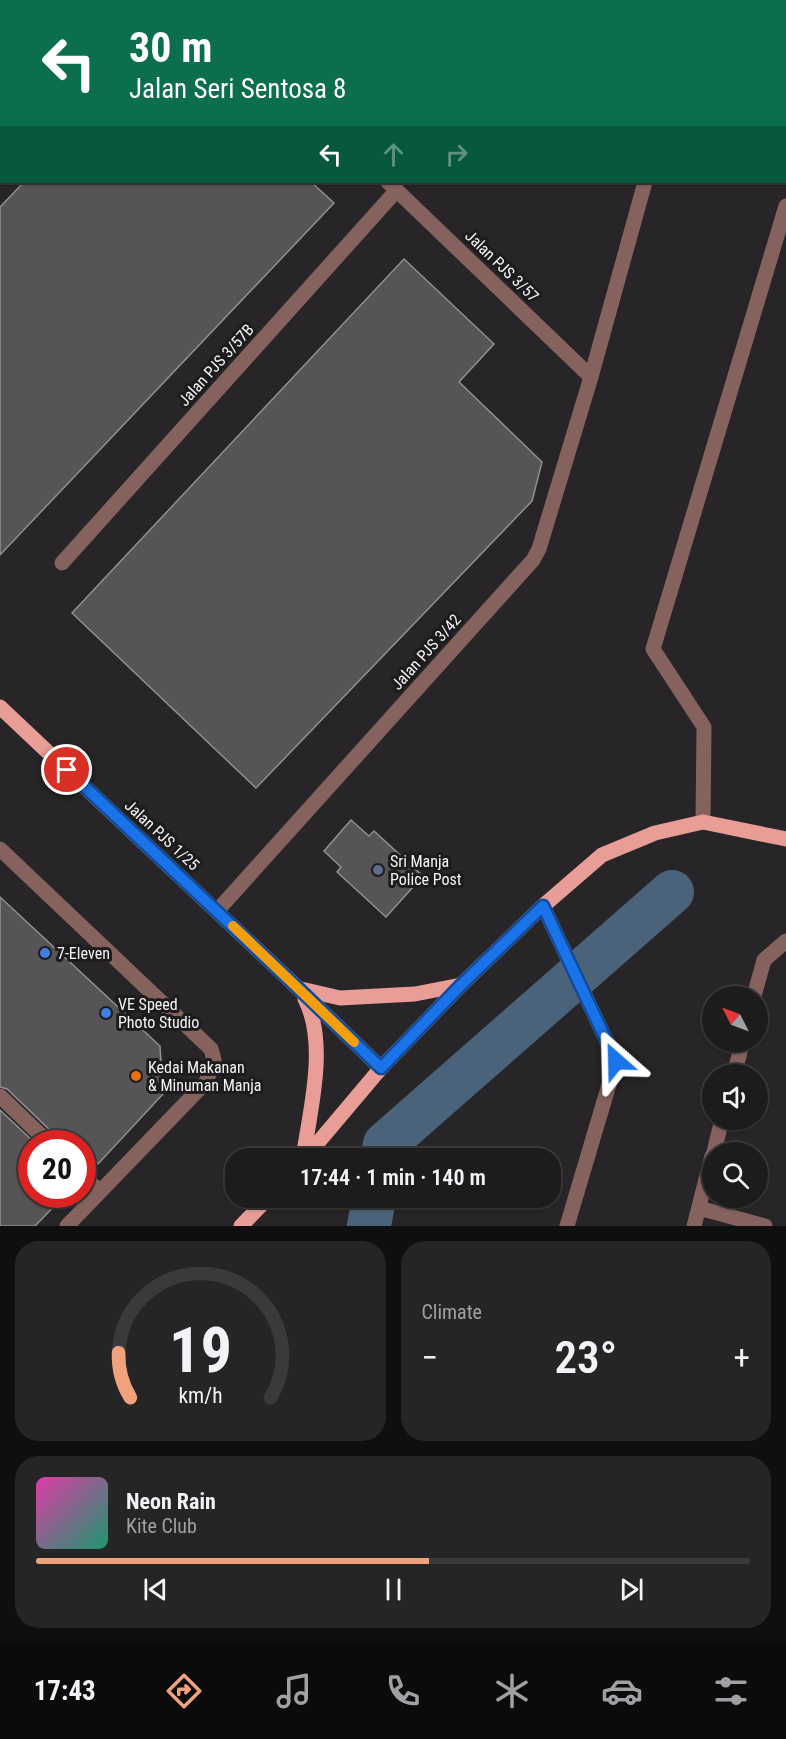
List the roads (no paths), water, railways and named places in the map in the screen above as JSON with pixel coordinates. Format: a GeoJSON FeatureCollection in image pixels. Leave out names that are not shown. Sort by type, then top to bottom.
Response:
{"type":"FeatureCollection","features":[{"type":"Feature","properties":{"kind":"main road","name":"Jalan PJS 1/25"},"geometry":{"type":"LineString","coordinates":[[0,707],[381,1068]]}},
{"type":"Feature","properties":{"kind":"main road"},"geometry":{"type":"LineString","coordinates":[[313,1148],[381,1068],[461,985],[543,906],[602,855],[655,833],[703,822],[786,839]]}},
{"type":"Feature","properties":{"kind":"main road"},"geometry":{"type":"LineString","coordinates":[[299,989],[340,998],[415,994],[461,985]]}},
{"type":"Feature","properties":{"kind":"main road"},"geometry":{"type":"LineString","coordinates":[[299,989],[313,1014],[316,1061],[305,1148]]}},
{"type":"Feature","properties":{"kind":"main road"},"geometry":{"type":"LineString","coordinates":[[241,1226],[258,1208]]}},
{"type":"Feature","properties":{"kind":"street","name":"Jalan PJS 3/57"},"geometry":{"type":"LineString","coordinates":[[393,186],[591,377]]}},
{"type":"Feature","properties":{"kind":"street","name":"Jalan PJS 3/57B"},"geometry":{"type":"LineString","coordinates":[[62,563],[393,186]]}},
{"type":"Feature","properties":{"kind":"street","name":"Jalan PJS 3/42"},"geometry":{"type":"LineString","coordinates":[[217,911],[533,560],[539,549],[591,377],[644,186]]}},
{"type":"Feature","properties":{"kind":"street"},"geometry":{"type":"LineString","coordinates":[[703,822],[704,727],[653,649],[786,206]]}},
{"type":"Feature","properties":{"kind":"street"},"geometry":{"type":"LineString","coordinates":[[0,849],[211,1049],[214,1060],[206,1082],[67,1226]]}},
{"type":"Feature","properties":{"kind":"street"},"geometry":{"type":"LineString","coordinates":[[543,906],[616,1061],[567,1226]]}},
{"type":"Feature","properties":{"kind":"street"},"geometry":{"type":"LineString","coordinates":[[757,986],[764,960],[786,941]]}},
{"type":"Feature","properties":{"kind":"street"},"geometry":{"type":"LineString","coordinates":[[0,1096],[35,1130]]}},
{"type":"Feature","properties":{"kind":"street"},"geometry":{"type":"LineString","coordinates":[[96,1187],[100,1191]]}},
{"type":"Feature","properties":{"kind":"street"},"geometry":{"type":"LineString","coordinates":[[694,1226],[702,1196]]}},
{"type":"Feature","properties":{"kind":"street"},"geometry":{"type":"LineString","coordinates":[[699,1208],[765,1226]]}},
{"type":"Feature","properties":{"kind":"waterway"},"geometry":{"type":"LineString","coordinates":[[384,1148],[385,1144],[672,892]]}},
{"type":"Feature","properties":{"kind":"waterway"},"geometry":{"type":"LineString","coordinates":[[369,1226],[372,1208]]}},
{"type":"Feature","properties":{"kind":"place","name":"Sri Manja Police Post"},"geometry":{"type":"Point","coordinates":[378,870]}},
{"type":"Feature","properties":{"kind":"place","name":"7-Eleven"},"geometry":{"type":"Point","coordinates":[45,953]}},
{"type":"Feature","properties":{"kind":"place","name":"VE Speed Photo Studio"},"geometry":{"type":"Point","coordinates":[106,1013]}},
{"type":"Feature","properties":{"kind":"place","name":"Kedai Makanan & Minuman Manja"},"geometry":{"type":"Point","coordinates":[136,1076]}}]}
